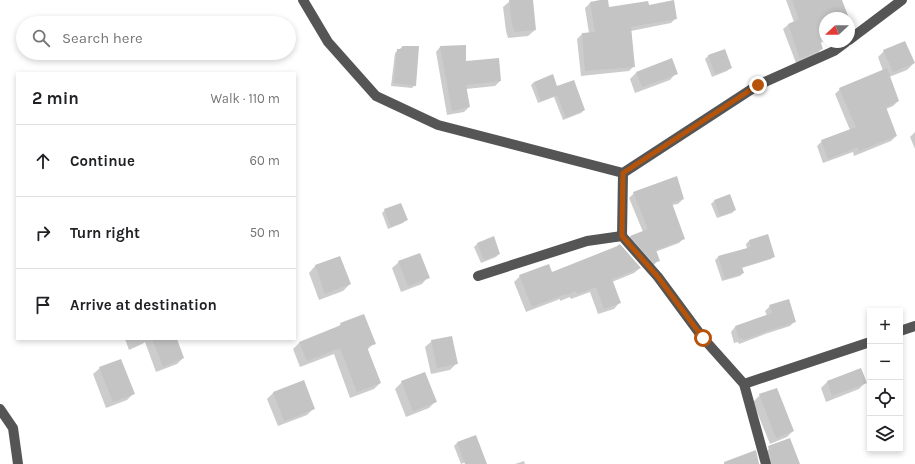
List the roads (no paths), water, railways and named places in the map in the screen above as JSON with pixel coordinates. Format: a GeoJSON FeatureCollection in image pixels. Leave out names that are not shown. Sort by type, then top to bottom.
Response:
{"type":"FeatureCollection","features":[{"type":"Feature","properties":{"kind":"street"},"geometry":{"type":"LineString","coordinates":[[303,0],[328,42],[376,96],[438,125],[623,173],[758,85],[838,48]]}},
{"type":"Feature","properties":{"kind":"street"},"geometry":{"type":"LineString","coordinates":[[855,35],[902,0]]}},
{"type":"Feature","properties":{"kind":"street"},"geometry":{"type":"LineString","coordinates":[[623,173],[622,236],[658,277],[703,338],[744,384],[766,464]]}},
{"type":"Feature","properties":{"kind":"street"},"geometry":{"type":"LineString","coordinates":[[478,276],[587,241],[622,236]]}},
{"type":"Feature","properties":{"kind":"street"},"geometry":{"type":"LineString","coordinates":[[903,330],[915,326]]}},
{"type":"Feature","properties":{"kind":"street"},"geometry":{"type":"LineString","coordinates":[[744,384],[867,343]]}},
{"type":"Feature","properties":{"kind":"street"},"geometry":{"type":"LineString","coordinates":[[0,409],[13,428],[18,464]]}}]}
